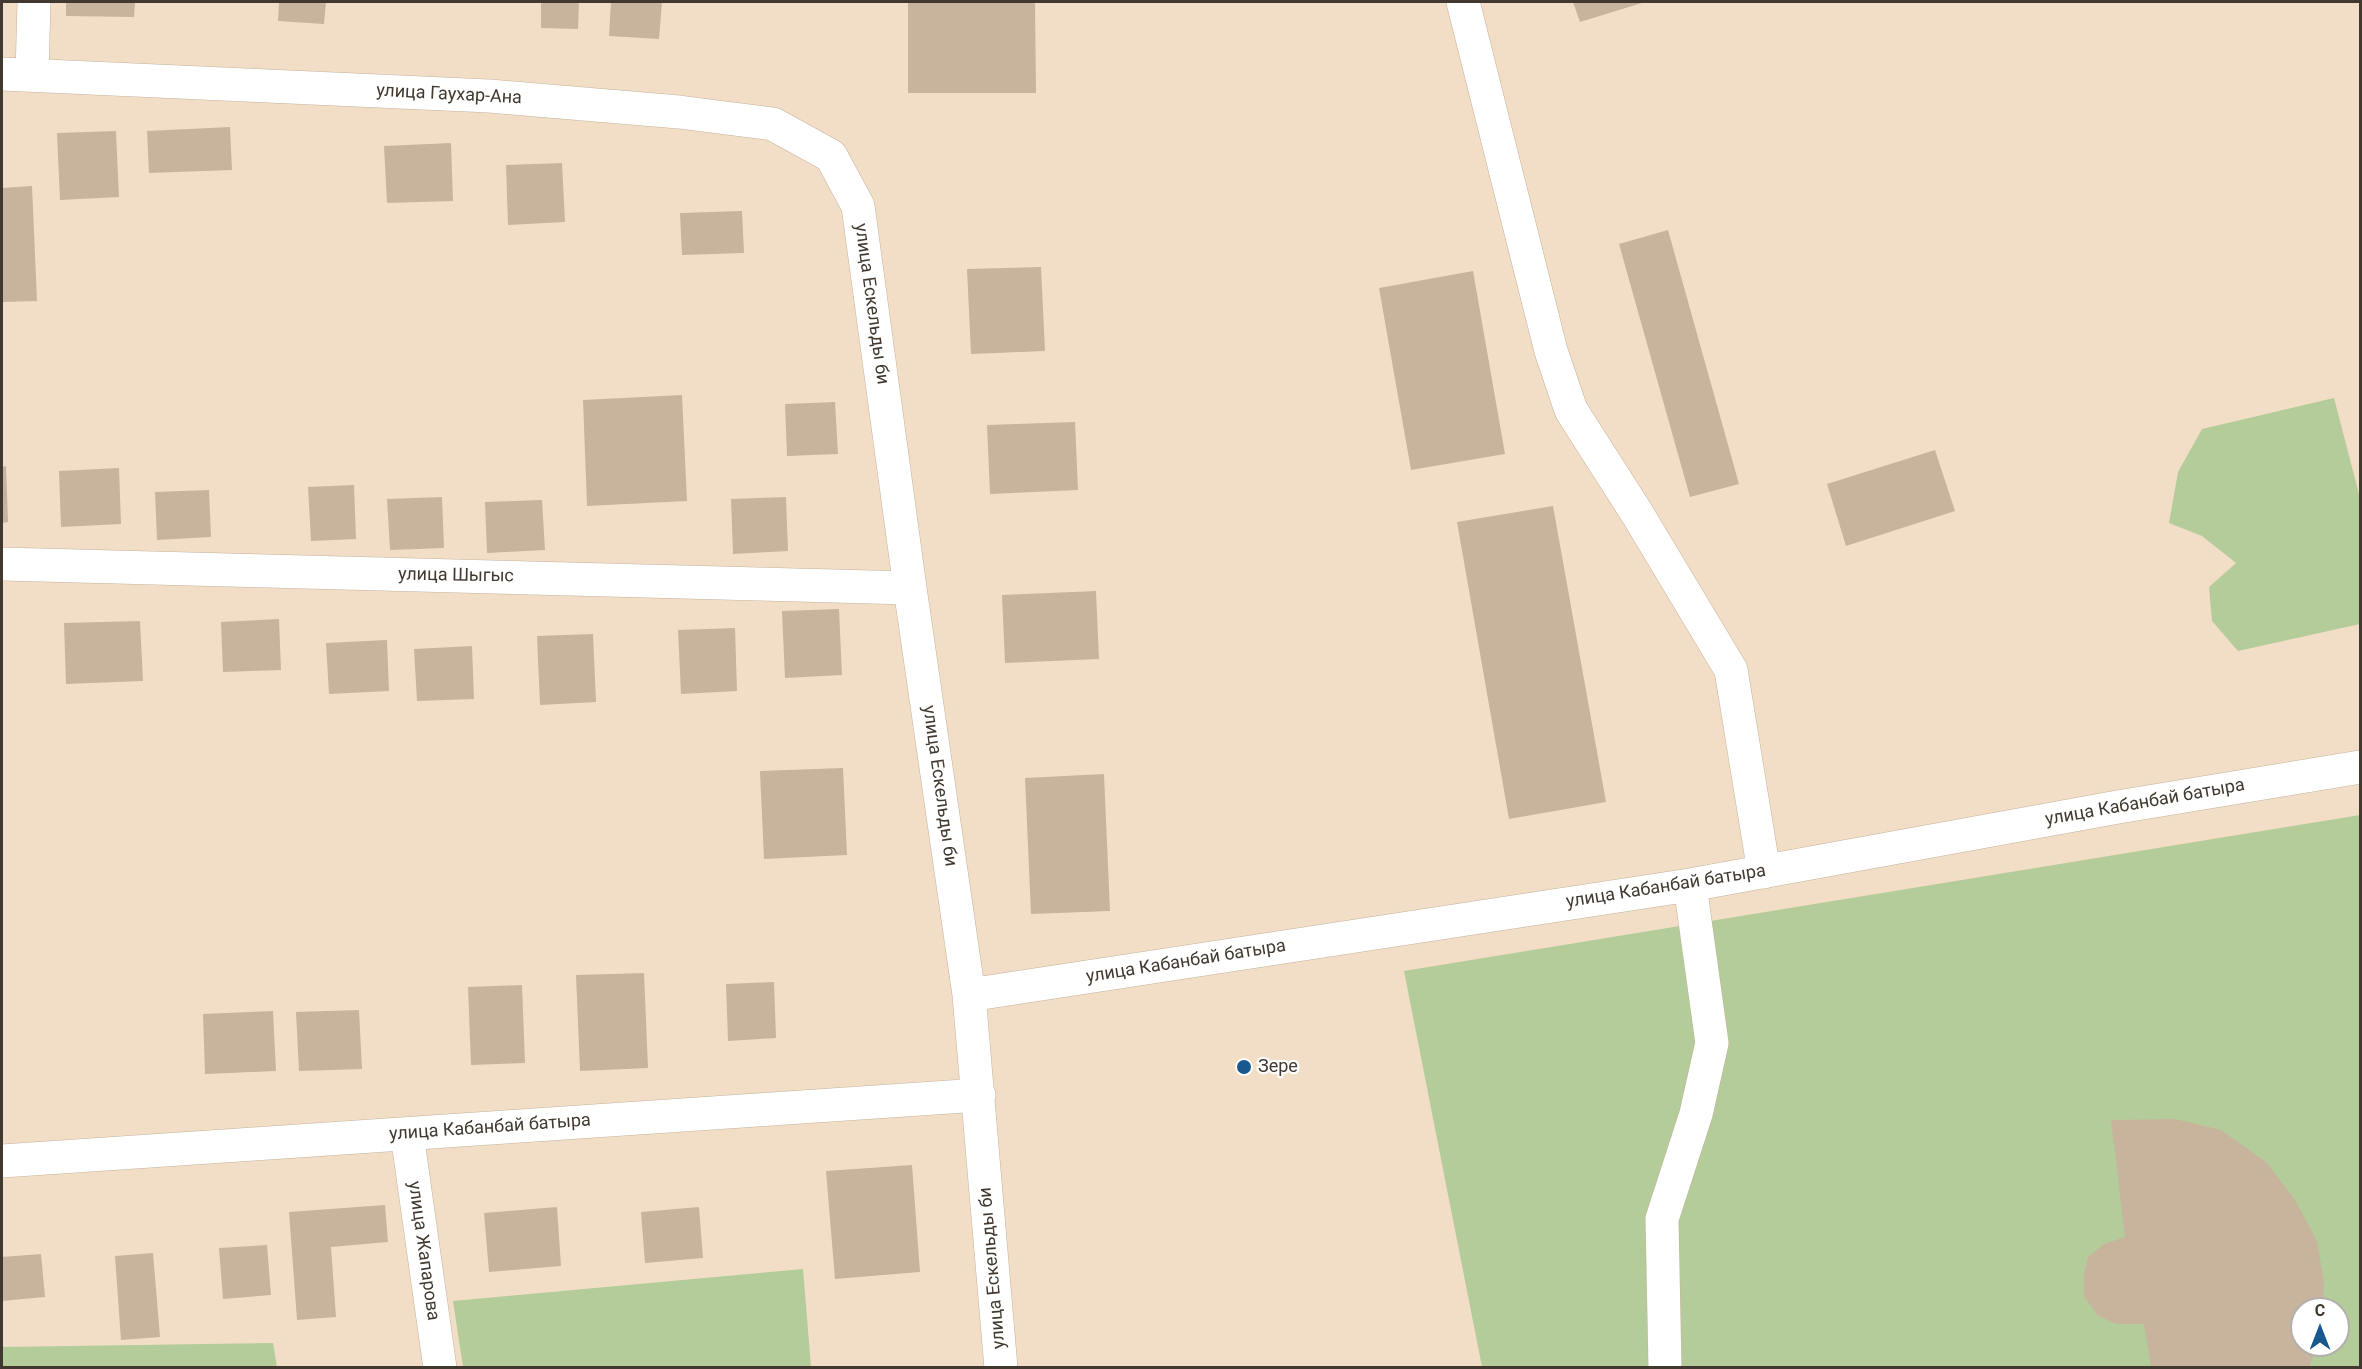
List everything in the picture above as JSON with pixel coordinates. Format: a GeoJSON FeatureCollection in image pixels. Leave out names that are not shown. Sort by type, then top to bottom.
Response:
{"type":"FeatureCollection","features":[{"type":"Feature","properties":{"kind":"street"},"geometry":{"type":"LineString","coordinates":[[16,74],[34,2]]}},
{"type":"Feature","properties":{"kind":"street"},"geometry":{"type":"LineString","coordinates":[[1463,2],[1551,351],[1571,410],[1644,525],[1731,670],[1764,872]]}},
{"type":"Feature","properties":{"kind":"street","name":"улица Гаухар-Ана"},"geometry":{"type":"LineString","coordinates":[[16,74],[489,96],[679,112],[773,124],[831,156],[858,206]]}},
{"type":"Feature","properties":{"kind":"street","name":"улица Ескельды би"},"geometry":{"type":"LineString","coordinates":[[858,206],[909,588],[969,995],[1001,1368]]}},
{"type":"Feature","properties":{"kind":"street","name":"улица Шыгыс"},"geometry":{"type":"LineString","coordinates":[[2,564],[909,588]]}},
{"type":"Feature","properties":{"kind":"street","name":"улица Кабанбай батыра"},"geometry":{"type":"LineString","coordinates":[[969,995],[1690,885],[2118,807],[2361,767]]}},
{"type":"Feature","properties":{"kind":"street"},"geometry":{"type":"LineString","coordinates":[[1665,1368],[1662,1219],[1696,1114],[1712,1043],[1690,885]]}},
{"type":"Feature","properties":{"kind":"street","name":"улица Кабанбай батыра"},"geometry":{"type":"LineString","coordinates":[[2,1161],[979,1095]]}},
{"type":"Feature","properties":{"kind":"street","name":"улица Жапарова"},"geometry":{"type":"LineString","coordinates":[[407,1134],[440,1368]]}},
{"type":"Feature","properties":{"kind":"green space"},"geometry":{"type":"Polygon","coordinates":[[[2334,398],[2360,498],[2360,624],[2238,651],[2212,621],[2209,587],[2236,563],[2202,536],[2169,523],[2178,472],[2202,429],[2334,398]]]}},
{"type":"Feature","properties":{"kind":"green space"},"geometry":{"type":"Polygon","coordinates":[[[2360,815],[2360,1367],[1482,1367],[1404,971],[2360,815]]]}},
{"type":"Feature","properties":{"kind":"green space"},"geometry":{"type":"Polygon","coordinates":[[[803,1269],[811,1367],[463,1367],[453,1301],[803,1269]]]}},
{"type":"Feature","properties":{"kind":"green space"},"geometry":{"type":"Polygon","coordinates":[[[273,1343],[277,1367],[2,1367],[2,1347],[273,1343]]]}},
{"type":"Feature","properties":{"kind":"building"},"geometry":{"type":"Polygon","coordinates":[[[66,2],[135,2],[134,17],[66,16],[66,2]]]}},
{"type":"Feature","properties":{"kind":"building"},"geometry":{"type":"Polygon","coordinates":[[[279,2],[326,2],[324,24],[278,21],[279,2]]]}},
{"type":"Feature","properties":{"kind":"building"},"geometry":{"type":"Polygon","coordinates":[[[541,2],[579,2],[578,29],[541,28],[541,2]]]}},
{"type":"Feature","properties":{"kind":"building"},"geometry":{"type":"Polygon","coordinates":[[[611,2],[662,2],[659,39],[609,36],[611,2]]]}},
{"type":"Feature","properties":{"kind":"building"},"geometry":{"type":"Polygon","coordinates":[[[908,2],[1035,2],[1036,93],[908,93],[908,2]]]}},
{"type":"Feature","properties":{"kind":"building"},"geometry":{"type":"Polygon","coordinates":[[[1573,2],[1645,2],[1580,22],[1573,2]]]}},
{"type":"Feature","properties":{"kind":"building"},"geometry":{"type":"Polygon","coordinates":[[[230,127],[232,170],[149,173],[147,131],[230,127]]]}},
{"type":"Feature","properties":{"kind":"building"},"geometry":{"type":"Polygon","coordinates":[[[116,131],[119,197],[60,200],[57,133],[116,131]]]}},
{"type":"Feature","properties":{"kind":"building"},"geometry":{"type":"Polygon","coordinates":[[[451,143],[453,201],[387,203],[384,146],[451,143]]]}},
{"type":"Feature","properties":{"kind":"building"},"geometry":{"type":"Polygon","coordinates":[[[562,163],[565,222],[508,225],[506,165],[562,163]]]}},
{"type":"Feature","properties":{"kind":"building"},"geometry":{"type":"Polygon","coordinates":[[[32,186],[37,301],[2,302],[2,188],[32,186]]]}},
{"type":"Feature","properties":{"kind":"building"},"geometry":{"type":"Polygon","coordinates":[[[742,211],[744,253],[682,255],[680,213],[742,211]]]}},
{"type":"Feature","properties":{"kind":"building"},"geometry":{"type":"Polygon","coordinates":[[[1668,230],[1739,484],[1690,497],[1619,244],[1668,230]]]}},
{"type":"Feature","properties":{"kind":"building"},"geometry":{"type":"Polygon","coordinates":[[[1041,267],[1045,351],[971,354],[967,269],[1041,267]]]}},
{"type":"Feature","properties":{"kind":"building"},"geometry":{"type":"Polygon","coordinates":[[[1473,271],[1505,454],[1411,470],[1379,288],[1473,271]]]}},
{"type":"Feature","properties":{"kind":"building"},"geometry":{"type":"Polygon","coordinates":[[[682,395],[687,501],[587,506],[583,400],[682,395]]]}},
{"type":"Feature","properties":{"kind":"building"},"geometry":{"type":"Polygon","coordinates":[[[835,402],[838,454],[787,456],[785,404],[835,402]]]}},
{"type":"Feature","properties":{"kind":"building"},"geometry":{"type":"Polygon","coordinates":[[[1075,422],[1078,490],[990,494],[987,425],[1075,422]]]}},
{"type":"Feature","properties":{"kind":"building"},"geometry":{"type":"Polygon","coordinates":[[[1935,450],[1955,511],[1846,546],[1827,484],[1935,450]]]}},
{"type":"Feature","properties":{"kind":"building"},"geometry":{"type":"Polygon","coordinates":[[[6,466],[8,522],[2,523],[2,467],[6,466]]]}},
{"type":"Feature","properties":{"kind":"building"},"geometry":{"type":"Polygon","coordinates":[[[119,468],[121,524],[61,527],[59,471],[119,468]]]}},
{"type":"Feature","properties":{"kind":"building"},"geometry":{"type":"Polygon","coordinates":[[[354,485],[356,539],[311,541],[308,487],[354,485]]]}},
{"type":"Feature","properties":{"kind":"building"},"geometry":{"type":"Polygon","coordinates":[[[209,490],[211,537],[157,540],[155,492],[209,490]]]}},
{"type":"Feature","properties":{"kind":"building"},"geometry":{"type":"Polygon","coordinates":[[[442,497],[444,548],[390,550],[387,499],[442,497]]]}},
{"type":"Feature","properties":{"kind":"building"},"geometry":{"type":"Polygon","coordinates":[[[786,497],[788,551],[733,554],[731,499],[786,497]]]}},
{"type":"Feature","properties":{"kind":"building"},"geometry":{"type":"Polygon","coordinates":[[[542,500],[545,550],[487,553],[485,502],[542,500]]]}},
{"type":"Feature","properties":{"kind":"building"},"geometry":{"type":"Polygon","coordinates":[[[1553,506],[1606,802],[1509,819],[1457,522],[1553,506]]]}},
{"type":"Feature","properties":{"kind":"building"},"geometry":{"type":"Polygon","coordinates":[[[1096,591],[1099,659],[1005,663],[1002,595],[1096,591]]]}},
{"type":"Feature","properties":{"kind":"building"},"geometry":{"type":"Polygon","coordinates":[[[839,609],[842,675],[785,678],[782,611],[839,609]]]}},
{"type":"Feature","properties":{"kind":"building"},"geometry":{"type":"Polygon","coordinates":[[[279,619],[281,670],[223,672],[221,622],[279,619]]]}},
{"type":"Feature","properties":{"kind":"building"},"geometry":{"type":"Polygon","coordinates":[[[140,621],[143,681],[66,684],[64,623],[140,621]]]}},
{"type":"Feature","properties":{"kind":"building"},"geometry":{"type":"Polygon","coordinates":[[[735,628],[737,691],[681,694],[678,630],[735,628]]]}},
{"type":"Feature","properties":{"kind":"building"},"geometry":{"type":"Polygon","coordinates":[[[593,634],[596,702],[540,705],[537,636],[593,634]]]}},
{"type":"Feature","properties":{"kind":"building"},"geometry":{"type":"Polygon","coordinates":[[[387,640],[389,691],[329,694],[326,643],[387,640]]]}},
{"type":"Feature","properties":{"kind":"building"},"geometry":{"type":"Polygon","coordinates":[[[472,646],[474,699],[417,701],[414,649],[472,646]]]}},
{"type":"Feature","properties":{"kind":"building"},"geometry":{"type":"Polygon","coordinates":[[[843,768],[847,855],[764,859],[760,771],[843,768]]]}},
{"type":"Feature","properties":{"kind":"building"},"geometry":{"type":"Polygon","coordinates":[[[1104,774],[1110,911],[1031,914],[1025,778],[1104,774]]]}},
{"type":"Feature","properties":{"kind":"building"},"geometry":{"type":"Polygon","coordinates":[[[644,973],[648,1068],[580,1071],[576,975],[644,973]]]}},
{"type":"Feature","properties":{"kind":"building"},"geometry":{"type":"Polygon","coordinates":[[[774,982],[776,1038],[728,1041],[726,984],[774,982]]]}},
{"type":"Feature","properties":{"kind":"building"},"geometry":{"type":"Polygon","coordinates":[[[522,985],[525,1063],[471,1065],[468,987],[522,985]]]}},
{"type":"Feature","properties":{"kind":"building"},"geometry":{"type":"Polygon","coordinates":[[[359,1010],[362,1069],[299,1071],[296,1012],[359,1010]]]}},
{"type":"Feature","properties":{"kind":"building"},"geometry":{"type":"Polygon","coordinates":[[[273,1011],[276,1071],[205,1074],[203,1014],[273,1011]]]}},
{"type":"Feature","properties":{"kind":"building"},"geometry":{"type":"Polygon","coordinates":[[[2175,1119],[2221,1130],[2266,1162],[2295,1200],[2317,1241],[2324,1283],[2323,1297],[2290,1297],[2290,1357],[2313,1357],[2309,1368],[2151,1368],[2144,1324],[2116,1324],[2097,1315],[2084,1296],[2084,1273],[2088,1257],[2104,1244],[2125,1237],[2111,1120],[2175,1119]]]}},
{"type":"Feature","properties":{"kind":"building"},"geometry":{"type":"Polygon","coordinates":[[[912,1165],[920,1272],[835,1279],[826,1171],[912,1165]]]}},
{"type":"Feature","properties":{"kind":"building"},"geometry":{"type":"Polygon","coordinates":[[[385,1205],[388,1242],[331,1247],[336,1317],[297,1320],[289,1212],[385,1205]]]}},
{"type":"Feature","properties":{"kind":"building"},"geometry":{"type":"Polygon","coordinates":[[[557,1207],[561,1266],[489,1272],[484,1213],[557,1207]]]}},
{"type":"Feature","properties":{"kind":"building"},"geometry":{"type":"Polygon","coordinates":[[[699,1207],[703,1258],[645,1263],[641,1212],[699,1207]]]}},
{"type":"Feature","properties":{"kind":"building"},"geometry":{"type":"Polygon","coordinates":[[[267,1245],[271,1295],[223,1299],[219,1248],[267,1245]]]}},
{"type":"Feature","properties":{"kind":"building"},"geometry":{"type":"Polygon","coordinates":[[[153,1253],[160,1337],[121,1340],[115,1256],[153,1253]]]}},
{"type":"Feature","properties":{"kind":"building"},"geometry":{"type":"Polygon","coordinates":[[[41,1254],[45,1297],[2,1301],[2,1257],[41,1254]]]}},
{"type":"Feature","properties":{"kind":"place","name":"Зере"},"geometry":{"type":"Point","coordinates":[1244,1067]}}]}
